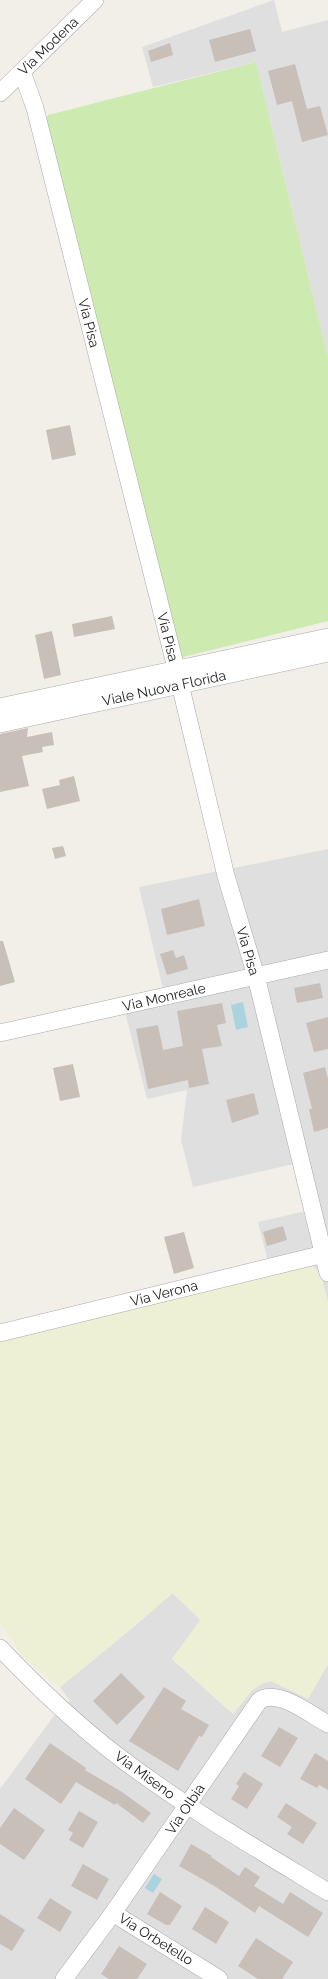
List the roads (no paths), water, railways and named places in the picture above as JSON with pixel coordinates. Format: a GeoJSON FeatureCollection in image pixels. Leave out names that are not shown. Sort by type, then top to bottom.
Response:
{"type":"FeatureCollection","features":[{"type":"Feature","properties":{"kind":"street","name":"Via Modena"},"geometry":{"type":"LineString","coordinates":[[0,92],[95,0]]}},
{"type":"Feature","properties":{"kind":"street","name":"Via Pisa"},"geometry":{"type":"LineString","coordinates":[[22,72],[35,108],[178,677],[226,876],[256,976],[325,1254],[328,1273]]}},
{"type":"Feature","properties":{"kind":"street","name":"Viale Nuova Florida"},"geometry":{"type":"LineString","coordinates":[[0,724],[328,637]]}},
{"type":"Feature","properties":{"kind":"street","name":"Viale Nuova Florida"},"geometry":{"type":"LineString","coordinates":[[0,707],[328,653]]}},
{"type":"Feature","properties":{"kind":"street","name":"Via Monreale"},"geometry":{"type":"LineString","coordinates":[[0,1033],[328,960]]}},
{"type":"Feature","properties":{"kind":"street","name":"Via Verona"},"geometry":{"type":"LineString","coordinates":[[0,1333],[325,1254]]}},
{"type":"Feature","properties":{"kind":"street","name":"Via Miseno"},"geometry":{"type":"LineString","coordinates":[[0,1648],[44,1692],[94,1737],[124,1761],[188,1806],[328,1892]]}},
{"type":"Feature","properties":{"kind":"street","name":"Via Olbia"},"geometry":{"type":"LineString","coordinates":[[64,1979],[113,1913],[188,1806],[256,1704],[269,1696],[280,1698],[328,1724]]}},
{"type":"Feature","properties":{"kind":"street","name":"Via Orbetello"},"geometry":{"type":"LineString","coordinates":[[113,1913],[219,1979]]}},
{"type":"Feature","properties":{"kind":"water"},"geometry":{"type":"Polygon","coordinates":[[[243,1002],[248,1027],[236,1030],[231,1005],[243,1002]]]}},
{"type":"Feature","properties":{"kind":"water"},"geometry":{"type":"Polygon","coordinates":[[[154,1874],[162,1879],[153,1893],[145,1888],[154,1874]]]}}]}
